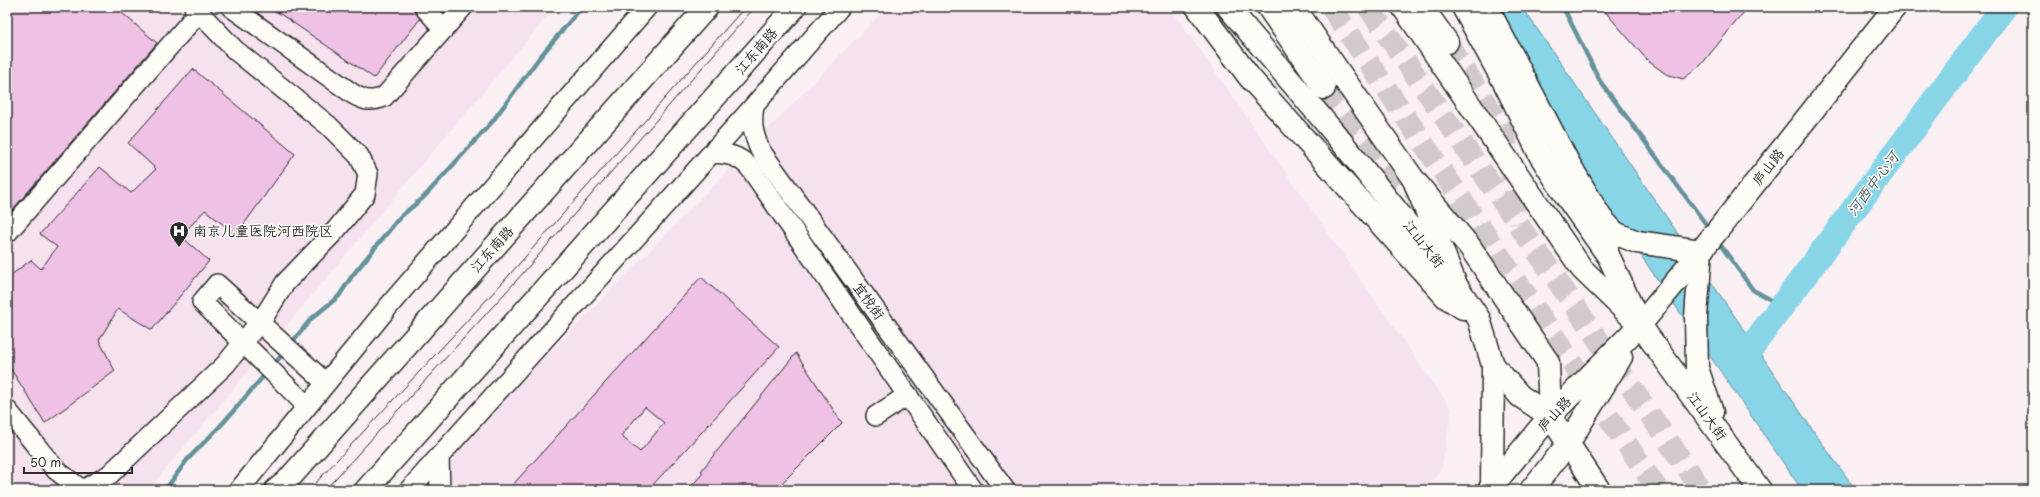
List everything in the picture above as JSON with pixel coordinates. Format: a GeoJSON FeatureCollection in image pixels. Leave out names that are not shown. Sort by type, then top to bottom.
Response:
{"type":"FeatureCollection","features":[{"type":"Feature","properties":{"kind":"main road","name":"江东南路"},"geometry":{"type":"LineString","coordinates":[[276,490],[286,482],[706,7]]}},
{"type":"Feature","properties":{"kind":"main road","name":"江东南路"},"geometry":{"type":"LineString","coordinates":[[366,490],[795,7]]}},
{"type":"Feature","properties":{"kind":"main road"},"geometry":{"type":"LineString","coordinates":[[1197,7],[1250,78],[1446,297],[1479,319]]}},
{"type":"Feature","properties":{"kind":"main road","name":"江山大街"},"geometry":{"type":"LineString","coordinates":[[1228,7],[1238,21],[1341,141],[1456,285],[1479,319],[1493,365],[1520,396],[1550,416],[1599,490]]}},
{"type":"Feature","properties":{"kind":"main road"},"geometry":{"type":"LineString","coordinates":[[1268,7],[1324,88]]}},
{"type":"Feature","properties":{"kind":"main road"},"geometry":{"type":"LineString","coordinates":[[1294,7],[1414,180],[1470,247],[1548,362],[1550,416]]}},
{"type":"Feature","properties":{"kind":"main road"},"geometry":{"type":"LineString","coordinates":[[1403,7],[1582,269],[1640,325]]}},
{"type":"Feature","properties":{"kind":"main road"},"geometry":{"type":"LineString","coordinates":[[1422,7],[1447,42]]}},
{"type":"Feature","properties":{"kind":"main road","name":"江山大街"},"geometry":{"type":"LineString","coordinates":[[1463,7],[1504,82],[1540,156],[1609,257],[1640,325],[1760,490]]}},
{"type":"Feature","properties":{"kind":"main road","name":"江山大街"},"geometry":{"type":"LineString","coordinates":[[1488,7],[1568,162],[1601,218],[1609,257]]}},
{"type":"Feature","properties":{"kind":"main road","name":"庐山路"},"geometry":{"type":"LineString","coordinates":[[1490,488],[1550,416],[1640,325],[1701,252],[1895,7]]}},
{"type":"Feature","properties":{"kind":"main road"},"geometry":{"type":"LineString","coordinates":[[1414,180],[1456,285]]}},
{"type":"Feature","properties":{"kind":"main road"},"geometry":{"type":"LineString","coordinates":[[1601,218],[1615,232],[1637,242],[1701,252],[1696,318],[1696,368],[1719,432]]}},
{"type":"Feature","properties":{"kind":"main road","name":"庐山路"},"geometry":{"type":"LineString","coordinates":[[1531,490],[1568,444],[1640,325]]}},
{"type":"Feature","properties":{"kind":"main road"},"geometry":{"type":"LineString","coordinates":[[1490,488],[1493,365]]}},
{"type":"Feature","properties":{"kind":"street"},"geometry":{"type":"LineString","coordinates":[[424,7],[444,29]]}},
{"type":"Feature","properties":{"kind":"street"},"geometry":{"type":"LineString","coordinates":[[233,8],[364,100],[374,101],[384,97],[463,7]]}},
{"type":"Feature","properties":{"kind":"street"},"geometry":{"type":"LineString","coordinates":[[239,490],[393,301],[647,7]]}},
{"type":"Feature","properties":{"kind":"street"},"geometry":{"type":"LineString","coordinates":[[409,490],[754,106],[840,7]]}},
{"type":"Feature","properties":{"kind":"street"},"geometry":{"type":"LineString","coordinates":[[7,233],[196,10],[235,50],[329,126],[359,156],[368,174],[365,194],[336,230],[285,283],[259,322],[226,364],[109,475],[83,490],[56,470],[7,410]]}},
{"type":"Feature","properties":{"kind":"street","name":"宜悦街"},"geometry":{"type":"LineString","coordinates":[[754,106],[753,133],[760,150],[1005,490]]}},
{"type":"Feature","properties":{"kind":"street","name":"宜悦街"},"geometry":{"type":"LineString","coordinates":[[712,153],[735,155],[744,160],[908,395],[972,490]]}},
{"type":"Feature","properties":{"kind":"street"},"geometry":{"type":"LineString","coordinates":[[307,406],[202,302],[217,284],[326,383]]}},
{"type":"Feature","properties":{"kind":"street"},"geometry":{"type":"LineString","coordinates":[[876,416],[908,395]]}},
{"type":"Feature","properties":{"kind":"street"},"geometry":{"type":"LineString","coordinates":[[439,457],[440,490]]}},
{"type":"Feature","properties":{"kind":"street"},"geometry":{"type":"LineString","coordinates":[[972,490],[991,470]]}},
{"type":"Feature","properties":{"kind":"shaded area","name":"南京儿童医院河西院区"},"geometry":{"type":"Polygon","coordinates":[[[7,7],[555,7],[148,490],[7,490],[7,7]]]}},
{"type":"Feature","properties":{"kind":"shaded area"},"geometry":{"type":"Polygon","coordinates":[[[887,7],[1170,7],[1452,410],[1442,467],[1426,490],[416,490],[887,7]]]}},
{"type":"Feature","properties":{"kind":"water"},"geometry":{"type":"Polygon","coordinates":[[[1470,7],[1522,7],[1819,439],[1856,490],[1802,490],[1470,7]]]}},
{"type":"Feature","properties":{"kind":"building"},"geometry":{"type":"Polygon","coordinates":[[[7,7],[115,7],[157,43],[7,216],[7,7]]]}},
{"type":"Feature","properties":{"kind":"building"},"geometry":{"type":"Polygon","coordinates":[[[270,7],[413,7],[420,19],[374,78],[270,7]]]}},
{"type":"Feature","properties":{"kind":"building"},"geometry":{"type":"Polygon","coordinates":[[[1601,7],[1748,7],[1701,65],[1683,79],[1666,74],[1648,61],[1601,7]]]}},
{"type":"Feature","properties":{"kind":"building"},"geometry":{"type":"Polygon","coordinates":[[[193,69],[295,154],[236,235],[205,210],[181,236],[209,261],[152,330],[118,309],[99,340],[115,371],[45,423],[7,363],[7,278],[31,260],[41,269],[57,247],[40,234],[100,167],[131,193],[156,169],[128,143],[193,69]]]}},
{"type":"Feature","properties":{"kind":"building"},"geometry":{"type":"Polygon","coordinates":[[[701,277],[779,347],[648,490],[508,490],[701,277]],[[645,407],[621,436],[640,452],[664,423],[645,407]]]}},
{"type":"Feature","properties":{"kind":"building"},"geometry":{"type":"Polygon","coordinates":[[[796,353],[842,423],[775,490],[688,490],[703,473],[701,471],[796,353]]]}},
{"type":"Feature","properties":{"kind":"waterway"},"geometry":{"type":"LineString","coordinates":[[290,345],[311,319],[339,296],[352,276],[400,217],[424,197],[492,122],[539,58],[582,7]]}},
{"type":"Feature","properties":{"kind":"waterway"},"geometry":{"type":"LineString","coordinates":[[1563,7],[1600,81],[1711,231]]}},
{"type":"Feature","properties":{"kind":"waterway","name":"河西中心河"},"geometry":{"type":"LineString","coordinates":[[1741,361],[2004,7]]}},
{"type":"Feature","properties":{"kind":"waterway"},"geometry":{"type":"LineString","coordinates":[[1717,240],[1753,290],[1782,306]]}},
{"type":"Feature","properties":{"kind":"waterway"},"geometry":{"type":"LineString","coordinates":[[272,367],[285,351]]}},
{"type":"Feature","properties":{"kind":"waterway"},"geometry":{"type":"LineString","coordinates":[[161,490],[168,486],[187,460],[223,423],[267,372]]}},
{"type":"Feature","properties":{"kind":"tunnel"},"geometry":{"type":"LineString","coordinates":[[1331,7],[1658,490]]}},
{"type":"Feature","properties":{"kind":"tunnel"},"geometry":{"type":"LineString","coordinates":[[1368,7],[1702,490]]}},
{"type":"Feature","properties":{"kind":"tunnel"},"geometry":{"type":"LineString","coordinates":[[1447,42],[1504,132],[1520,223]]}},
{"type":"Feature","properties":{"kind":"tunnel"},"geometry":{"type":"LineString","coordinates":[[1324,88],[1404,183],[1418,193]]}},
{"type":"Feature","properties":{"kind":"tram line"},"geometry":{"type":"LineString","coordinates":[[309,490],[504,281],[745,7]]}},
{"type":"Feature","properties":{"kind":"tram line"},"geometry":{"type":"LineString","coordinates":[[325,490],[516,281],[755,7]]}},
{"type":"Feature","properties":{"kind":"place","name":"南京儿童医院河西院区"},"geometry":{"type":"Point","coordinates":[179,248]}}]}
